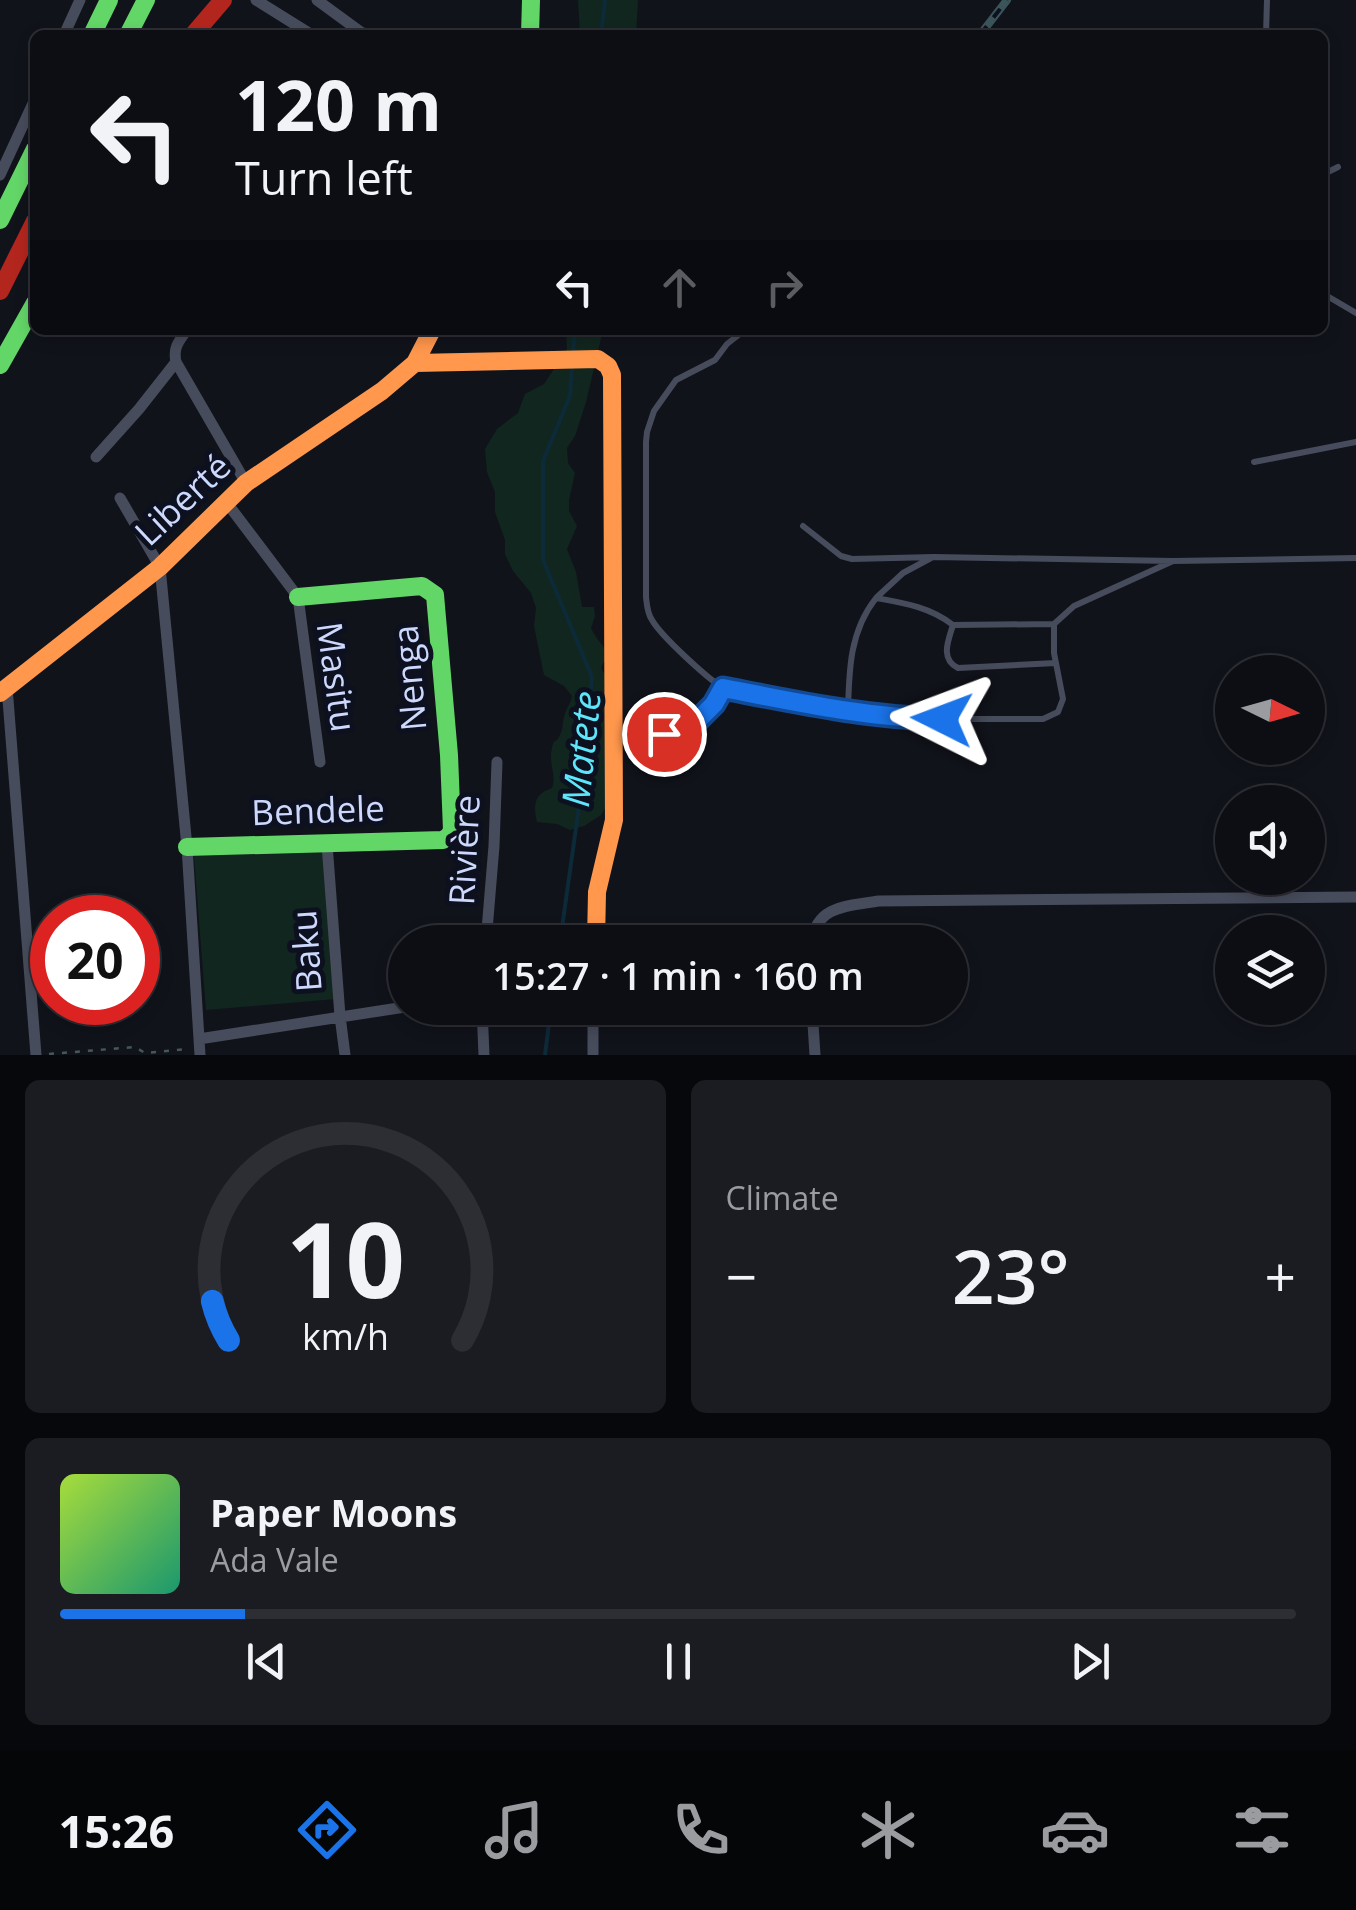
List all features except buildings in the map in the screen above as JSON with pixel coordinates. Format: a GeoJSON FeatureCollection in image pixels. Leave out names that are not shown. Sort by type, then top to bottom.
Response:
{"type":"FeatureCollection","features":[{"type":"Feature","properties":{"kind":"main road"},"geometry":{"type":"LineString","coordinates":[[94,30],[109,0]]}},
{"type":"Feature","properties":{"kind":"main road"},"geometry":{"type":"LineString","coordinates":[[131,30],[146,0]]}},
{"type":"Feature","properties":{"kind":"main road"},"geometry":{"type":"LineString","coordinates":[[197,30],[223,0]]}},
{"type":"Feature","properties":{"kind":"main road"},"geometry":{"type":"LineString","coordinates":[[530,30],[532,0]]}},
{"type":"Feature","properties":{"kind":"main road"},"geometry":{"type":"LineString","coordinates":[[0,220],[30,159]]}},
{"type":"Feature","properties":{"kind":"main road"},"geometry":{"type":"LineString","coordinates":[[0,291],[30,232]]}},
{"type":"Feature","properties":{"kind":"main road"},"geometry":{"type":"LineString","coordinates":[[0,364],[30,312]]}},
{"type":"Feature","properties":{"kind":"main road","name":"Liberté"},"geometry":{"type":"LineString","coordinates":[[4,690],[160,566],[246,483],[382,391],[415,363],[429,335]]}},
{"type":"Feature","properties":{"kind":"main road"},"geometry":{"type":"LineString","coordinates":[[415,363],[598,359],[608,366],[612,376],[614,820],[597,892],[596,925]]}},
{"type":"Feature","properties":{"kind":"main road","name":"Nenga"},"geometry":{"type":"LineString","coordinates":[[298,597],[422,586],[435,595],[449,755],[450,836]]}},
{"type":"Feature","properties":{"kind":"main road","name":"Bendele"},"geometry":{"type":"LineString","coordinates":[[187,847],[443,840],[450,836]]}},
{"type":"Feature","properties":{"kind":"street"},"geometry":{"type":"LineString","coordinates":[[66,30],[80,0]]}},
{"type":"Feature","properties":{"kind":"street"},"geometry":{"type":"LineString","coordinates":[[256,0],[304,30]]}},
{"type":"Feature","properties":{"kind":"street"},"geometry":{"type":"LineString","coordinates":[[318,0],[358,30]]}},
{"type":"Feature","properties":{"kind":"street"},"geometry":{"type":"LineString","coordinates":[[0,175],[30,110]]}},
{"type":"Feature","properties":{"kind":"street"},"geometry":{"type":"LineString","coordinates":[[183,335],[175,346],[176,362],[246,483]]}},
{"type":"Feature","properties":{"kind":"street"},"geometry":{"type":"LineString","coordinates":[[96,457],[176,362]]}},
{"type":"Feature","properties":{"kind":"street"},"geometry":{"type":"LineString","coordinates":[[120,498],[160,566],[187,847],[200,1047],[388,1009]]}},
{"type":"Feature","properties":{"kind":"street","name":"Masitu"},"geometry":{"type":"LineString","coordinates":[[227,503],[298,597],[320,762]]}},
{"type":"Feature","properties":{"kind":"street"},"geometry":{"type":"LineString","coordinates":[[4,690],[34,1055]]}},
{"type":"Feature","properties":{"kind":"street","name":"Rivière"},"geometry":{"type":"LineString","coordinates":[[487,925],[497,762]]}},
{"type":"Feature","properties":{"kind":"street","name":"Baku"},"geometry":{"type":"LineString","coordinates":[[327,844],[345,1055]]}},
{"type":"Feature","properties":{"kind":"street"},"geometry":{"type":"LineString","coordinates":[[817,925],[821,917],[840,907],[879,901],[1356,897]]}},
{"type":"Feature","properties":{"kind":"street"},"geometry":{"type":"LineString","coordinates":[[483,1025],[484,1055]]}},
{"type":"Feature","properties":{"kind":"street"},"geometry":{"type":"LineString","coordinates":[[593,1025],[593,1055]]}},
{"type":"Feature","properties":{"kind":"street"},"geometry":{"type":"LineString","coordinates":[[813,1025],[814,1055]]}},
{"type":"Feature","properties":{"kind":"lane"},"geometry":{"type":"LineString","coordinates":[[1266,30],[1267,0]]}},
{"type":"Feature","properties":{"kind":"lane"},"geometry":{"type":"LineString","coordinates":[[1328,173],[1338,167]]}},
{"type":"Feature","properties":{"kind":"lane"},"geometry":{"type":"LineString","coordinates":[[1328,296],[1356,312]]}},
{"type":"Feature","properties":{"kind":"lane"},"geometry":{"type":"LineString","coordinates":[[739,335],[715,360],[676,380],[654,411],[646,442],[648,612],[659,630],[710,680],[723,688],[909,719],[1043,719],[1058,712],[1063,699],[1054,624]]}},
{"type":"Feature","properties":{"kind":"lane"},"geometry":{"type":"LineString","coordinates":[[1254,462],[1356,442]]}},
{"type":"Feature","properties":{"kind":"lane"},"geometry":{"type":"LineString","coordinates":[[803,526],[841,556],[852,559],[1356,558]]}},
{"type":"Feature","properties":{"kind":"lane"},"geometry":{"type":"LineString","coordinates":[[848,710],[852,643],[859,623],[876,598],[903,574],[934,557]]}},
{"type":"Feature","properties":{"kind":"lane"},"geometry":{"type":"LineString","coordinates":[[876,598],[923,608],[953,625],[1054,624],[1074,606],[1172,560]]}},
{"type":"Feature","properties":{"kind":"lane"},"geometry":{"type":"LineString","coordinates":[[953,625],[947,658],[958,668],[1056,663]]}},
{"type":"Feature","properties":{"kind":"lane"},"geometry":{"type":"LineString","coordinates":[[664,734],[684,734],[714,704],[723,688]]}},
{"type":"Feature","properties":{"kind":"path"},"geometry":{"type":"LineString","coordinates":[[34,1055],[135,1047],[145,1054],[200,1047]]}},
{"type":"Feature","properties":{"kind":"green space"},"geometry":{"type":"Polygon","coordinates":[[[578,0],[638,0],[636,30],[580,30],[578,0]]]}},
{"type":"Feature","properties":{"kind":"green space"},"geometry":{"type":"Polygon","coordinates":[[[566,335],[602,335],[586,402],[567,448],[568,463],[575,473],[569,511],[577,526],[567,549],[582,607],[594,607],[591,628],[609,658],[601,668],[608,680],[610,800],[601,815],[570,830],[537,822],[535,810],[538,797],[552,788],[553,743],[561,732],[572,696],[564,686],[544,675],[534,626],[536,608],[531,593],[505,554],[485,449],[497,429],[518,413],[525,394],[544,384],[567,349],[566,335]]]}},
{"type":"Feature","properties":{"kind":"green space"},"geometry":{"type":"Polygon","coordinates":[[[324,845],[336,999],[206,1010],[194,856],[324,845]]]}},
{"type":"Feature","properties":{"kind":"waterway","name":"Matete"},"geometry":{"type":"LineString","coordinates":[[602,30],[605,0]]}},
{"type":"Feature","properties":{"kind":"waterway","name":"Matete"},"geometry":{"type":"LineString","coordinates":[[573,355],[575,335]]}},
{"type":"Feature","properties":{"kind":"waterway","name":"Matete"},"geometry":{"type":"LineString","coordinates":[[562,925],[583,778],[592,677],[543,560],[543,461],[570,396],[572,365]]}},
{"type":"Feature","properties":{"kind":"waterway","name":"Matete"},"geometry":{"type":"LineString","coordinates":[[545,1055],[549,1025]]}},
{"type":"Feature","properties":{"kind":"railway"},"geometry":{"type":"LineString","coordinates":[[984,30],[1007,0]]}},
{"type":"Feature","properties":{"kind":"traffic: fast"},"geometry":{"type":"LineString","coordinates":[[94,30],[109,0]]}},
{"type":"Feature","properties":{"kind":"traffic: fast"},"geometry":{"type":"LineString","coordinates":[[131,30],[146,0]]}},
{"type":"Feature","properties":{"kind":"traffic: fast"},"geometry":{"type":"LineString","coordinates":[[530,30],[531,0]]}},
{"type":"Feature","properties":{"kind":"traffic: fast"},"geometry":{"type":"LineString","coordinates":[[0,220],[30,159]]}},
{"type":"Feature","properties":{"kind":"traffic: fast"},"geometry":{"type":"LineString","coordinates":[[0,365],[30,312]]}},
{"type":"Feature","properties":{"kind":"traffic: fast"},"geometry":{"type":"LineString","coordinates":[[187,847],[443,840],[452,830],[435,595],[422,586],[298,597]]}},
{"type":"Feature","properties":{"kind":"traffic: slow"},"geometry":{"type":"LineString","coordinates":[[0,693],[160,567],[246,483],[382,391],[415,363],[429,335]]}},
{"type":"Feature","properties":{"kind":"traffic: slow"},"geometry":{"type":"LineString","coordinates":[[415,363],[598,359],[612,375],[614,820],[597,892],[596,925]]}},
{"type":"Feature","properties":{"kind":"traffic: jam"},"geometry":{"type":"LineString","coordinates":[[197,30],[223,0]]}},
{"type":"Feature","properties":{"kind":"traffic: jam"},"geometry":{"type":"LineString","coordinates":[[0,291],[30,231]]}},
{"type":"Feature","properties":{"kind":"route"},"geometry":{"type":"LineString","coordinates":[[664,734],[684,734],[714,704],[723,688],[909,719],[942,719]]}}]}
